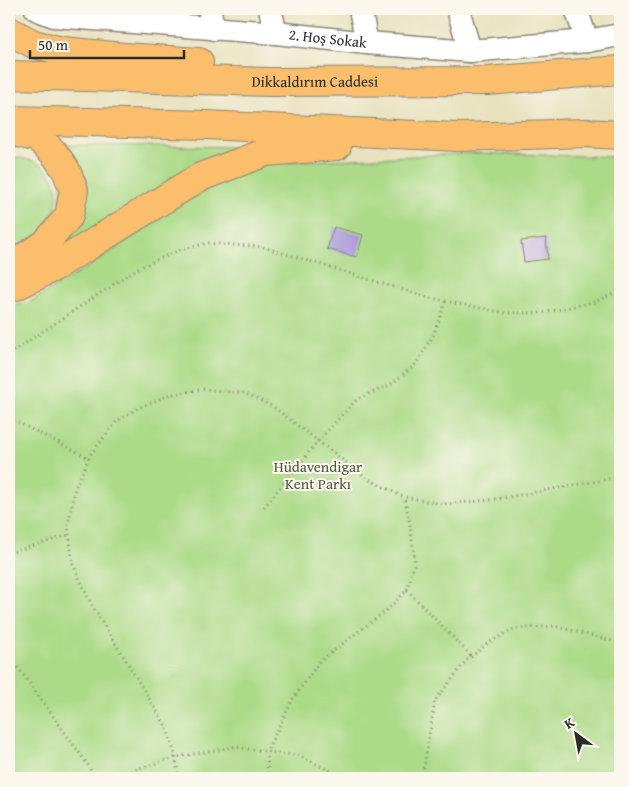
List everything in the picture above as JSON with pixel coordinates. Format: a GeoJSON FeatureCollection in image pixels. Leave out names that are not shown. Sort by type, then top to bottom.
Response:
{"type":"FeatureCollection","features":[{"type":"Feature","properties":{"kind":"main road"},"geometry":{"type":"LineString","coordinates":[[9,31],[34,44],[63,51],[124,57],[316,69],[399,81]]}},
{"type":"Feature","properties":{"kind":"main road","name":"Dikkaldırım Caddesi"},"geometry":{"type":"LineString","coordinates":[[9,75],[270,82],[487,81],[620,70]]}},
{"type":"Feature","properties":{"kind":"main road"},"geometry":{"type":"LineString","coordinates":[[9,120],[196,125],[458,137]]}},
{"type":"Feature","properties":{"kind":"main road"},"geometry":{"type":"LineString","coordinates":[[9,131],[38,138],[54,153],[66,170],[74,190],[70,216],[45,244],[16,263],[9,264]]}},
{"type":"Feature","properties":{"kind":"main road"},"geometry":{"type":"LineString","coordinates":[[9,288],[54,267],[198,178],[266,152],[458,137],[586,133],[620,135]]}},
{"type":"Feature","properties":{"kind":"street","name":"2. Hoş Sokak"},"geometry":{"type":"LineString","coordinates":[[36,9],[54,16],[211,19],[276,33],[367,43],[470,50],[587,41],[620,35]]}},
{"type":"Feature","properties":{"kind":"street"},"geometry":{"type":"LineString","coordinates":[[270,9],[276,33]]}},
{"type":"Feature","properties":{"kind":"street"},"geometry":{"type":"LineString","coordinates":[[360,9],[367,43]]}},
{"type":"Feature","properties":{"kind":"street"},"geometry":{"type":"LineString","coordinates":[[458,9],[470,50]]}},
{"type":"Feature","properties":{"kind":"street"},"geometry":{"type":"LineString","coordinates":[[576,9],[587,41]]}},
{"type":"Feature","properties":{"kind":"path"},"geometry":{"type":"LineString","coordinates":[[9,354],[138,268],[177,251],[207,243],[263,247],[430,298],[506,313],[542,313],[594,302],[620,291]]}},
{"type":"Feature","properties":{"kind":"path"},"geometry":{"type":"LineString","coordinates":[[264,507],[318,441],[357,399],[390,386],[416,364],[434,336],[446,302]]}},
{"type":"Feature","properties":{"kind":"path"},"geometry":{"type":"LineString","coordinates":[[179,778],[176,757],[166,726],[90,602],[73,564],[68,526],[75,488],[89,458],[117,421],[138,408],[169,395],[203,389],[244,393],[272,406],[368,479],[404,497],[443,504],[491,500],[620,477]]}},
{"type":"Feature","properties":{"kind":"path"},"geometry":{"type":"LineString","coordinates":[[9,418],[89,458]]}},
{"type":"Feature","properties":{"kind":"path"},"geometry":{"type":"LineString","coordinates":[[268,778],[267,750],[293,700],[319,662],[388,609],[407,590],[415,562],[410,518],[404,497]]}},
{"type":"Feature","properties":{"kind":"path"},"geometry":{"type":"LineString","coordinates":[[9,553],[69,535]]}},
{"type":"Feature","properties":{"kind":"path"},"geometry":{"type":"LineString","coordinates":[[407,590],[472,656]]}},
{"type":"Feature","properties":{"kind":"path"},"geometry":{"type":"LineString","coordinates":[[422,778],[435,702],[466,661],[488,644],[514,629],[554,626],[620,643]]}},
{"type":"Feature","properties":{"kind":"path"},"geometry":{"type":"LineString","coordinates":[[9,656],[86,762],[95,778]]}},
{"type":"Feature","properties":{"kind":"path"},"geometry":{"type":"LineString","coordinates":[[107,778],[176,757],[234,747],[300,756],[345,778]]}},
{"type":"Feature","properties":{"kind":"green space"},"geometry":{"type":"Polygon","coordinates":[[[64,145],[250,147],[56,253],[64,145]]]}},
{"type":"Feature","properties":{"kind":"green space","name":"Hüdavendigar Kent Parkı"},"geometry":{"type":"Polygon","coordinates":[[[475,153],[620,157],[620,778],[9,778],[9,307],[28,303],[90,266],[171,211],[221,181],[268,163],[475,153]]]}},
{"type":"Feature","properties":{"kind":"green space"},"geometry":{"type":"Polygon","coordinates":[[[9,157],[29,160],[42,166],[50,173],[54,182],[56,202],[49,222],[42,230],[9,251],[9,157]]]}},
{"type":"Feature","properties":{"kind":"building"},"geometry":{"type":"Polygon","coordinates":[[[334,227],[363,235],[357,257],[327,249],[334,227]]]}},
{"type":"Feature","properties":{"kind":"building"},"geometry":{"type":"Polygon","coordinates":[[[546,238],[548,259],[524,262],[521,241],[546,238]]]}}]}
